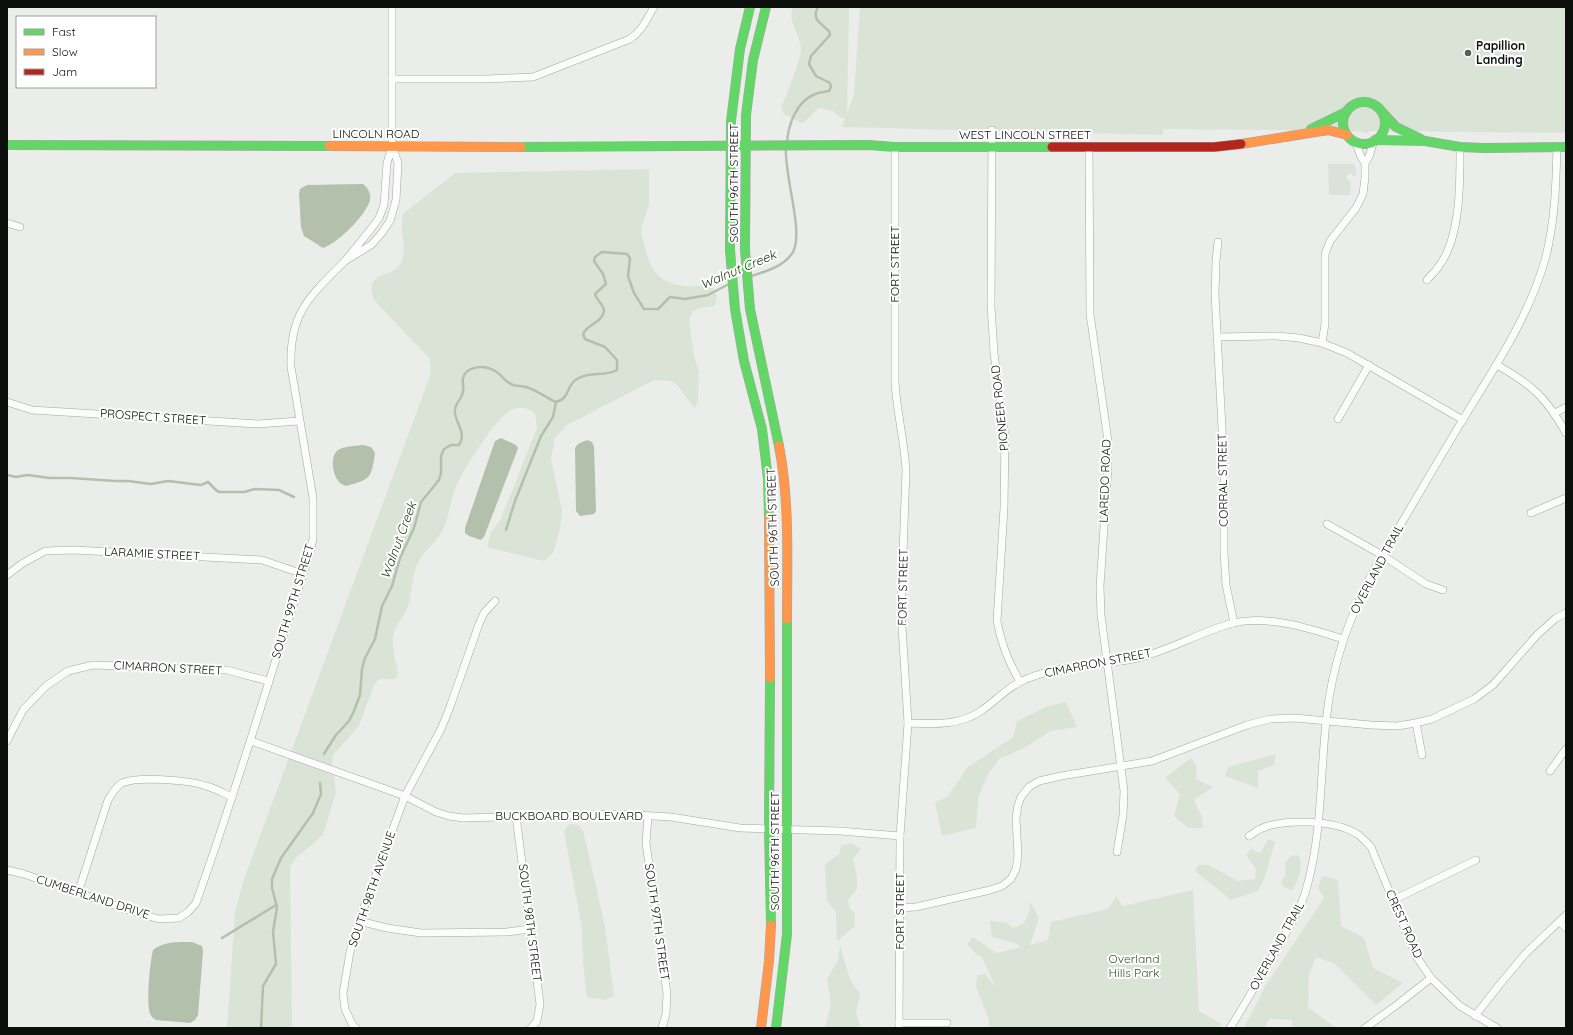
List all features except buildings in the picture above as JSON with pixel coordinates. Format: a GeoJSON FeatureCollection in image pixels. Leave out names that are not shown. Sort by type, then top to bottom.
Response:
{"type":"FeatureCollection","features":[{"type":"Feature","properties":{"kind":"main road","name":"SOUTH 96TH STREET"},"geometry":{"type":"LineString","coordinates":[[750,7],[740,49],[732,106],[730,250],[735,309],[744,361],[762,429],[768,479],[770,548],[769,830],[771,921],[769,960],[761,1028]]}},
{"type":"Feature","properties":{"kind":"main road","name":"SOUTH 96TH STREET"},"geometry":{"type":"LineString","coordinates":[[766,7],[758,38],[748,94],[745,250],[750,309],[782,462],[787,518],[787,934],[776,1028]]}},
{"type":"Feature","properties":{"kind":"main road"},"geometry":{"type":"LineString","coordinates":[[1425,141],[1396,127],[1372,104],[1362,102],[1353,105],[1346,112],[1343,121],[1347,135],[1355,141],[1365,143],[1375,140],[1425,141],[1460,147],[1562,148]]}},
{"type":"Feature","properties":{"kind":"main road","name":"WEST LINCOLN STREET"},"geometry":{"type":"LineString","coordinates":[[1302,133],[1346,112]]}},
{"type":"Feature","properties":{"kind":"main road"},"geometry":{"type":"LineString","coordinates":[[1375,140],[1382,133],[1384,128],[1383,113]]}},
{"type":"Feature","properties":{"kind":"main road","name":"WEST LINCOLN STREET"},"geometry":{"type":"LineString","coordinates":[[746,145],[868,145],[895,147],[1214,147],[1328,130],[1347,135]]}},
{"type":"Feature","properties":{"kind":"main road","name":"LINCOLN ROAD"},"geometry":{"type":"LineString","coordinates":[[7,145],[746,145]]}},
{"type":"Feature","properties":{"kind":"street"},"geometry":{"type":"LineString","coordinates":[[392,7],[392,146]]}},
{"type":"Feature","properties":{"kind":"street"},"geometry":{"type":"LineString","coordinates":[[392,79],[485,79],[533,77],[638,34],[654,7]]}},
{"type":"Feature","properties":{"kind":"street","name":"PIONEER ROAD"},"geometry":{"type":"LineString","coordinates":[[992,130],[993,337],[1006,436],[1004,508],[997,621],[1000,637],[1007,657],[1020,682]]}},
{"type":"Feature","properties":{"kind":"street"},"geometry":{"type":"LineString","coordinates":[[1322,343],[1325,324],[1325,254],[1330,242],[1356,208],[1363,194],[1365,163],[1369,157],[1375,140]]}},
{"type":"Feature","properties":{"kind":"street"},"geometry":{"type":"LineString","coordinates":[[1355,141],[1360,157],[1365,163]]}},
{"type":"Feature","properties":{"kind":"street","name":"SOUTH 99TH STREET"},"geometry":{"type":"LineString","coordinates":[[179,918],[188,912],[196,903],[251,741],[313,539],[313,498],[291,356],[291,345],[296,323],[306,302],[313,292],[345,260],[379,218],[384,205],[387,163],[392,146]]}},
{"type":"Feature","properties":{"kind":"street","name":"SOUTH 99TH STREET"},"geometry":{"type":"LineString","coordinates":[[345,260],[371,245],[390,221],[396,200],[398,163],[392,146]]}},
{"type":"Feature","properties":{"kind":"street","name":"FORT STREET"},"geometry":{"type":"LineString","coordinates":[[895,147],[895,383],[896,406],[905,454],[906,470],[901,610],[908,724],[900,836],[899,1025]]}},
{"type":"Feature","properties":{"kind":"street","name":"LAREDO ROAD"},"geometry":{"type":"LineString","coordinates":[[1089,147],[1090,314],[1108,441],[1108,468],[1100,586],[1101,615],[1106,663],[1122,766],[1124,791],[1123,815],[1118,852]]}},
{"type":"Feature","properties":{"kind":"street"},"geometry":{"type":"LineString","coordinates":[[1427,280],[1440,266],[1448,248],[1454,228],[1458,206],[1460,147]]}},
{"type":"Feature","properties":{"kind":"street","name":"OVERLAND TRAIL"},"geometry":{"type":"LineString","coordinates":[[1230,1028],[1290,927],[1306,892],[1314,853],[1318,822],[1326,721],[1331,684],[1343,639],[1360,595],[1382,555],[1497,365],[1519,324],[1534,291],[1546,257],[1552,231],[1562,148]]}},
{"type":"Feature","properties":{"kind":"street"},"geometry":{"type":"LineString","coordinates":[[7,224],[20,228]]}},
{"type":"Feature","properties":{"kind":"street","name":"CORRAL STREET"},"geometry":{"type":"LineString","coordinates":[[1218,242],[1215,294],[1224,467],[1224,552],[1226,584],[1234,623]]}},
{"type":"Feature","properties":{"kind":"street"},"geometry":{"type":"LineString","coordinates":[[1217,337],[1276,336],[1299,338],[1322,343],[1347,353],[1463,420]]}},
{"type":"Feature","properties":{"kind":"street"},"geometry":{"type":"LineString","coordinates":[[1497,365],[1519,377],[1536,390],[1555,413],[1566,433]]}},
{"type":"Feature","properties":{"kind":"street"},"geometry":{"type":"LineString","coordinates":[[1338,419],[1369,366]]}},
{"type":"Feature","properties":{"kind":"street","name":"PROSPECT STREET"},"geometry":{"type":"LineString","coordinates":[[7,402],[32,410],[258,424],[300,421]]}},
{"type":"Feature","properties":{"kind":"street"},"geometry":{"type":"LineString","coordinates":[[1555,413],[1566,407]]}},
{"type":"Feature","properties":{"kind":"street"},"geometry":{"type":"LineString","coordinates":[[1531,513],[1566,498]]}},
{"type":"Feature","properties":{"kind":"street"},"geometry":{"type":"LineString","coordinates":[[1327,524],[1382,555],[1426,584],[1443,590]]}},
{"type":"Feature","properties":{"kind":"street","name":"LARAMIE STREET"},"geometry":{"type":"LineString","coordinates":[[7,575],[22,563],[45,551],[74,550],[262,560],[303,574]]}},
{"type":"Feature","properties":{"kind":"street","name":"SOUTH 98TH AVENUE"},"geometry":{"type":"LineString","coordinates":[[356,1028],[352,1024],[345,1009],[343,993],[350,952],[359,921],[405,796],[441,729],[479,624],[484,613],[494,601]]}},
{"type":"Feature","properties":{"kind":"street"},"geometry":{"type":"LineString","coordinates":[[899,908],[916,907],[990,890],[1002,886],[1011,878],[1016,870],[1018,856],[1016,818],[1018,805],[1021,796],[1029,787],[1039,781],[1152,761],[1248,725],[1270,719],[1295,718],[1397,726],[1416,723],[1444,714],[1474,699],[1493,685],[1537,635],[1556,618],[1566,612]]}},
{"type":"Feature","properties":{"kind":"street","name":"CIMARRON STREET"},"geometry":{"type":"LineString","coordinates":[[908,724],[943,724],[964,720],[980,712],[1020,682],[1050,671],[1134,659],[1234,623],[1255,621],[1276,622],[1343,639]]}},
{"type":"Feature","properties":{"kind":"street","name":"CIMARRON STREET"},"geometry":{"type":"LineString","coordinates":[[7,741],[22,710],[46,686],[68,671],[93,665],[227,670],[268,682]]}},
{"type":"Feature","properties":{"kind":"street"},"geometry":{"type":"LineString","coordinates":[[1416,723],[1422,755]]}},
{"type":"Feature","properties":{"kind":"street","name":"BUCKBOARD BOULEVARD"},"geometry":{"type":"LineString","coordinates":[[251,741],[405,796],[436,812],[463,818],[620,814],[697,820],[740,828],[840,831],[900,836]]}},
{"type":"Feature","properties":{"kind":"street"},"geometry":{"type":"LineString","coordinates":[[1550,771],[1566,749]]}},
{"type":"Feature","properties":{"kind":"street"},"geometry":{"type":"LineString","coordinates":[[78,893],[108,800],[122,783],[158,779],[205,785],[232,796]]}},
{"type":"Feature","properties":{"kind":"street","name":"SOUTH 98TH STREET"},"geometry":{"type":"LineString","coordinates":[[516,816],[540,1004],[537,1021],[531,1028]]}},
{"type":"Feature","properties":{"kind":"street","name":"SOUTH 97TH STREET"},"geometry":{"type":"LineString","coordinates":[[648,816],[646,843],[667,994],[666,1014],[662,1028]]}},
{"type":"Feature","properties":{"kind":"street","name":"CREST ROAD"},"geometry":{"type":"LineString","coordinates":[[1249,836],[1272,825],[1294,822],[1318,822],[1340,827],[1358,834],[1371,847],[1416,956],[1431,978],[1460,1006],[1496,1028]]}},
{"type":"Feature","properties":{"kind":"street"},"geometry":{"type":"LineString","coordinates":[[1393,900],[1476,860]]}},
{"type":"Feature","properties":{"kind":"street","name":"CUMBERLAND DRIVE"},"geometry":{"type":"LineString","coordinates":[[7,870],[24,874],[130,912],[160,919],[169,920],[179,918]]}},
{"type":"Feature","properties":{"kind":"street"},"geometry":{"type":"LineString","coordinates":[[1475,1016],[1526,953],[1566,915]]}},
{"type":"Feature","properties":{"kind":"street"},"geometry":{"type":"LineString","coordinates":[[359,921],[387,928],[421,933],[507,932],[530,929]]}},
{"type":"Feature","properties":{"kind":"street"},"geometry":{"type":"LineString","coordinates":[[1560,922],[1566,928]]}},
{"type":"Feature","properties":{"kind":"street"},"geometry":{"type":"LineString","coordinates":[[1365,1028],[1431,978]]}},
{"type":"Feature","properties":{"kind":"street"},"geometry":{"type":"LineString","coordinates":[[899,1025],[947,1023]]}},
{"type":"Feature","properties":{"kind":"shaded area"},"geometry":{"type":"Polygon","coordinates":[[[1328,164],[1355,164],[1356,177],[1349,173],[1346,178],[1351,182],[1350,195],[1329,195],[1328,164]]]}},
{"type":"Feature","properties":{"kind":"shaded area"},"geometry":{"type":"Polygon","coordinates":[[[363,184],[369,191],[370,200],[363,213],[351,228],[323,248],[304,236],[301,227],[300,189],[307,185],[363,184]]]}},
{"type":"Feature","properties":{"kind":"shaded area"},"geometry":{"type":"Polygon","coordinates":[[[501,438],[516,445],[518,448],[484,537],[481,540],[465,533],[465,528],[495,441],[501,438]]]}},
{"type":"Feature","properties":{"kind":"shaded area"},"geometry":{"type":"Polygon","coordinates":[[[587,440],[592,442],[594,447],[596,511],[594,514],[580,516],[576,511],[575,448],[578,444],[587,440]]]}},
{"type":"Feature","properties":{"kind":"shaded area"},"geometry":{"type":"Polygon","coordinates":[[[363,445],[371,447],[375,453],[371,473],[361,482],[346,486],[341,484],[335,476],[333,466],[335,453],[338,450],[350,446],[363,445]]]}},
{"type":"Feature","properties":{"kind":"shaded area"},"geometry":{"type":"Polygon","coordinates":[[[177,942],[192,942],[202,946],[203,951],[198,1015],[195,1020],[190,1023],[156,1020],[150,1014],[148,1001],[153,950],[162,945],[177,942]]]}},
{"type":"Feature","properties":{"kind":"green space"},"geometry":{"type":"Polygon","coordinates":[[[793,7],[849,7],[847,113],[854,95],[860,7],[1566,7],[1566,133],[1371,131],[1366,133],[1358,131],[1163,129],[1163,135],[842,127],[845,118],[841,118],[833,111],[819,108],[802,123],[784,114],[781,108],[796,70],[801,49],[792,18],[793,7]]]}},
{"type":"Feature","properties":{"kind":"green space"},"geometry":{"type":"Polygon","coordinates":[[[649,169],[649,205],[641,232],[649,260],[653,268],[664,280],[673,284],[684,286],[709,286],[714,289],[716,293],[716,301],[714,306],[698,309],[692,313],[689,321],[694,356],[699,372],[698,399],[695,409],[678,386],[671,381],[654,380],[567,425],[555,438],[551,459],[562,511],[560,529],[553,553],[544,561],[487,547],[491,532],[501,519],[537,428],[535,414],[524,408],[511,410],[488,434],[471,459],[455,489],[443,530],[421,557],[416,566],[408,606],[395,629],[393,638],[393,648],[398,674],[395,679],[379,679],[374,685],[359,726],[333,755],[332,763],[336,793],[323,835],[295,859],[290,867],[292,1028],[227,1028],[235,912],[244,879],[431,373],[429,358],[373,299],[372,289],[373,283],[376,279],[392,272],[401,262],[404,250],[402,219],[404,213],[455,173],[649,169]]]}},
{"type":"Feature","properties":{"kind":"green space"},"geometry":{"type":"Polygon","coordinates":[[[1066,702],[1077,727],[1051,731],[1024,748],[999,759],[988,774],[978,798],[976,828],[942,836],[935,802],[947,797],[968,767],[1013,737],[1017,721],[1048,706],[1066,702]]]}},
{"type":"Feature","properties":{"kind":"green space"},"geometry":{"type":"Polygon","coordinates":[[[1276,754],[1274,765],[1258,771],[1258,788],[1225,776],[1228,767],[1276,754]]]}},
{"type":"Feature","properties":{"kind":"green space"},"geometry":{"type":"Polygon","coordinates":[[[1191,758],[1197,767],[1196,779],[1213,787],[1194,800],[1202,817],[1203,828],[1188,828],[1174,816],[1180,794],[1165,778],[1191,758]]]}},
{"type":"Feature","properties":{"kind":"green space"},"geometry":{"type":"Polygon","coordinates":[[[568,825],[578,825],[583,830],[605,926],[614,996],[605,1000],[587,997],[583,964],[582,929],[564,831],[568,825]]]}},
{"type":"Feature","properties":{"kind":"green space"},"geometry":{"type":"Polygon","coordinates":[[[1268,839],[1275,842],[1264,880],[1258,891],[1231,900],[1195,871],[1198,865],[1208,865],[1238,881],[1255,879],[1256,869],[1246,855],[1251,849],[1260,853],[1268,839]]]}},
{"type":"Feature","properties":{"kind":"green space"},"geometry":{"type":"Polygon","coordinates":[[[851,843],[861,849],[853,859],[857,876],[857,889],[848,900],[850,909],[855,913],[855,926],[837,941],[836,912],[827,901],[825,865],[839,854],[841,846],[851,843]]]}},
{"type":"Feature","properties":{"kind":"green space"},"geometry":{"type":"Polygon","coordinates":[[[1299,855],[1301,868],[1297,882],[1293,890],[1285,888],[1281,883],[1286,874],[1285,863],[1291,856],[1299,855]]]}},
{"type":"Feature","properties":{"kind":"green space"},"geometry":{"type":"Polygon","coordinates":[[[1322,876],[1338,880],[1341,926],[1364,938],[1373,968],[1403,983],[1376,1005],[1335,964],[1316,957],[1309,974],[1308,1007],[1336,1028],[1292,1028],[1292,1020],[1270,1019],[1264,1028],[1244,1028],[1266,985],[1324,898],[1318,888],[1322,876]]]}},
{"type":"Feature","properties":{"kind":"green space","name":"Overland Hills Park"},"geometry":{"type":"Polygon","coordinates":[[[1193,890],[1199,1011],[1222,1024],[1219,1028],[989,1028],[989,1020],[976,987],[977,975],[985,974],[995,986],[982,957],[976,954],[967,944],[973,937],[997,953],[1021,947],[1014,943],[992,937],[990,921],[1005,922],[1013,928],[1024,923],[1029,912],[1030,902],[1039,918],[1030,945],[1048,940],[1051,922],[1108,909],[1116,896],[1123,906],[1193,890]]]}},
{"type":"Feature","properties":{"kind":"green space"},"geometry":{"type":"Polygon","coordinates":[[[840,945],[850,980],[860,994],[856,1013],[861,1028],[825,1028],[831,1003],[827,979],[838,960],[840,945]]]}},
{"type":"Feature","properties":{"kind":"waterway","name":"Walnut Creek"},"geometry":{"type":"LineString","coordinates":[[787,143],[791,122],[802,103],[815,94],[829,91],[831,87],[830,83],[816,76],[809,64],[811,56],[830,35],[829,31],[816,18],[816,11],[818,7]]}},
{"type":"Feature","properties":{"kind":"waterway","name":"Walnut Creek"},"geometry":{"type":"LineString","coordinates":[[751,276],[780,265],[793,252],[796,243],[795,217],[786,160],[786,148]]}},
{"type":"Feature","properties":{"kind":"waterway","name":"Walnut Creek"},"geometry":{"type":"LineString","coordinates":[[324,754],[336,735],[349,721],[354,711],[360,695],[362,669],[365,658],[375,639],[382,606],[392,586],[400,558],[414,528],[421,502],[439,480],[441,473],[441,456],[444,449],[451,445],[459,445],[461,441],[462,433],[456,417],[455,407],[463,394],[463,378],[465,374],[472,368],[477,367],[491,369],[511,384],[530,388],[556,402],[564,398],[571,385],[577,379],[587,375],[607,373],[617,370],[617,360],[605,347],[585,339],[583,334],[587,328],[601,318],[604,311],[595,294],[606,284],[603,274],[594,261],[595,257],[602,252],[627,254],[630,258],[628,276],[634,293],[644,309],[658,309],[670,297],[685,299],[708,295],[731,283]]}},
{"type":"Feature","properties":{"kind":"waterway"},"geometry":{"type":"LineString","coordinates":[[506,530],[515,501],[541,436],[553,417],[556,402]]}},
{"type":"Feature","properties":{"kind":"waterway"},"geometry":{"type":"LineString","coordinates":[[7,475],[16,477],[27,475],[50,478],[128,481],[151,484],[168,481],[201,485],[208,482],[220,492],[244,492],[255,489],[279,490],[294,497]]}},
{"type":"Feature","properties":{"kind":"waterway","name":"Walnut Creek"},"geometry":{"type":"LineString","coordinates":[[261,1028],[263,986],[276,964],[273,932],[277,907],[272,888],[272,879],[281,858],[313,813],[321,794],[320,783]]}},
{"type":"Feature","properties":{"kind":"waterway"},"geometry":{"type":"LineString","coordinates":[[222,938],[276,905]]}},
{"type":"Feature","properties":{"kind":"traffic: fast"},"geometry":{"type":"LineString","coordinates":[[750,7],[740,49],[731,121],[730,250],[735,309],[744,361],[762,429],[768,479],[769,517]]}},
{"type":"Feature","properties":{"kind":"traffic: fast"},"geometry":{"type":"LineString","coordinates":[[766,7],[753,60],[746,115],[745,250],[750,309],[779,446]]}},
{"type":"Feature","properties":{"kind":"traffic: fast"},"geometry":{"type":"LineString","coordinates":[[1364,102],[1379,108],[1385,123],[1379,138],[1364,144],[1349,138],[1343,123],[1349,108],[1364,102]]}},
{"type":"Feature","properties":{"kind":"traffic: fast"},"geometry":{"type":"LineString","coordinates":[[1311,129],[1346,112]]}},
{"type":"Feature","properties":{"kind":"traffic: fast"},"geometry":{"type":"LineString","coordinates":[[1383,113],[1396,127],[1421,139]]}},
{"type":"Feature","properties":{"kind":"traffic: fast"},"geometry":{"type":"LineString","coordinates":[[1375,140],[1425,141],[1460,147],[1485,148],[1566,147]]}},
{"type":"Feature","properties":{"kind":"traffic: fast"},"geometry":{"type":"LineString","coordinates":[[7,145],[329,146]]}},
{"type":"Feature","properties":{"kind":"traffic: fast"},"geometry":{"type":"LineString","coordinates":[[521,147],[868,145],[895,147],[1052,147]]}},
{"type":"Feature","properties":{"kind":"traffic: fast"},"geometry":{"type":"LineString","coordinates":[[776,1028],[787,934],[787,619]]}},
{"type":"Feature","properties":{"kind":"traffic: fast"},"geometry":{"type":"LineString","coordinates":[[770,678],[769,830],[771,925]]}},
{"type":"Feature","properties":{"kind":"traffic: slow"},"geometry":{"type":"LineString","coordinates":[[1241,144],[1328,130],[1347,135]]}},
{"type":"Feature","properties":{"kind":"traffic: slow"},"geometry":{"type":"LineString","coordinates":[[329,146],[521,147]]}},
{"type":"Feature","properties":{"kind":"traffic: slow"},"geometry":{"type":"LineString","coordinates":[[779,446],[785,489],[787,619]]}},
{"type":"Feature","properties":{"kind":"traffic: slow"},"geometry":{"type":"LineString","coordinates":[[769,517],[770,678]]}},
{"type":"Feature","properties":{"kind":"traffic: slow"},"geometry":{"type":"LineString","coordinates":[[761,1028],[769,961],[771,925]]}},
{"type":"Feature","properties":{"kind":"traffic: jam"},"geometry":{"type":"LineString","coordinates":[[1052,147],[1214,147],[1241,144]]}},
{"type":"Feature","properties":{"kind":"place","name":"Papillion Landing"},"geometry":{"type":"Point","coordinates":[1468,53]}}]}
